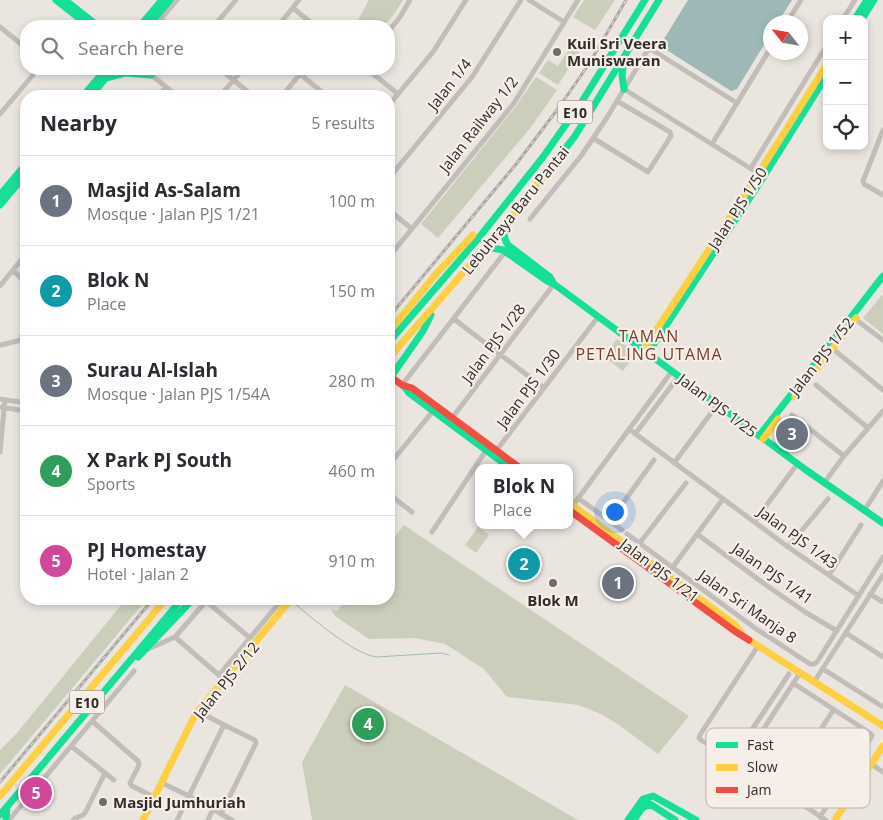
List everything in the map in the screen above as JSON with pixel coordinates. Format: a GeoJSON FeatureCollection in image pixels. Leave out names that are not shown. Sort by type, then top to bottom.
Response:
{"type":"FeatureCollection","features":[{"type":"Feature","properties":{"kind":"main road"},"geometry":{"type":"LineString","coordinates":[[56,0],[80,19]]}},
{"type":"Feature","properties":{"kind":"main road"},"geometry":{"type":"LineString","coordinates":[[65,0],[90,20]]}},
{"type":"Feature","properties":{"kind":"main road"},"geometry":{"type":"LineString","coordinates":[[147,20],[162,0]]}},
{"type":"Feature","properties":{"kind":"main road"},"geometry":{"type":"LineString","coordinates":[[148,20],[170,0]]}},
{"type":"Feature","properties":{"kind":"main road","name":"Lebuhraya Baru Pantai"},"geometry":{"type":"LineString","coordinates":[[395,335],[501,210],[543,157],[581,103],[645,0]]}},
{"type":"Feature","properties":{"kind":"main road","name":"Lebuhraya Baru Pantai"},"geometry":{"type":"LineString","coordinates":[[395,351],[508,221],[575,136],[659,0]]}},
{"type":"Feature","properties":{"kind":"main road"},"geometry":{"type":"LineString","coordinates":[[858,15],[867,0]]}},
{"type":"Feature","properties":{"kind":"main road"},"geometry":{"type":"LineString","coordinates":[[865,15],[874,0]]}},
{"type":"Feature","properties":{"kind":"main road"},"geometry":{"type":"LineString","coordinates":[[624,89],[622,75],[625,56]]}},
{"type":"Feature","properties":{"kind":"main road","name":"Jalan PJS 1/50"},"geometry":{"type":"LineString","coordinates":[[646,351],[761,175],[823,73]]}},
{"type":"Feature","properties":{"kind":"main road"},"geometry":{"type":"LineString","coordinates":[[88,90],[101,75]]}},
{"type":"Feature","properties":{"kind":"main road"},"geometry":{"type":"LineString","coordinates":[[94,90],[102,75]]}},
{"type":"Feature","properties":{"kind":"main road","name":"Jalan PJS 1/50"},"geometry":{"type":"LineString","coordinates":[[819,82],[823,78]]}},
{"type":"Feature","properties":{"kind":"main road"},"geometry":{"type":"LineString","coordinates":[[0,196],[20,171]]}},
{"type":"Feature","properties":{"kind":"main road"},"geometry":{"type":"LineString","coordinates":[[0,205],[20,181]]}},
{"type":"Feature","properties":{"kind":"main road"},"geometry":{"type":"LineString","coordinates":[[395,325],[436,274],[476,231],[501,210]]}},
{"type":"Feature","properties":{"kind":"main road","name":"Jalan PJS 1/25"},"geometry":{"type":"LineString","coordinates":[[508,221],[504,234],[505,241],[550,277],[554,284]]}},
{"type":"Feature","properties":{"kind":"main road"},"geometry":{"type":"LineString","coordinates":[[482,251],[492,248],[506,252]]}},
{"type":"Feature","properties":{"kind":"main road","name":"Jalan PJS 1/25"},"geometry":{"type":"LineString","coordinates":[[506,252],[554,284],[824,483],[883,523]]}},
{"type":"Feature","properties":{"kind":"main road","name":"Jalan PJS 1/52"},"geometry":{"type":"LineString","coordinates":[[836,341],[883,276]]}},
{"type":"Feature","properties":{"kind":"main road","name":"Jalan PJS 1/52"},"geometry":{"type":"LineString","coordinates":[[761,437],[883,283]]}},
{"type":"Feature","properties":{"kind":"main road"},"geometry":{"type":"LineString","coordinates":[[395,371],[423,331],[438,302]]}},
{"type":"Feature","properties":{"kind":"main road"},"geometry":{"type":"LineString","coordinates":[[395,380],[412,388],[452,418],[486,451],[496,451],[514,464]]}},
{"type":"Feature","properties":{"kind":"main road"},"geometry":{"type":"LineString","coordinates":[[402,384],[409,393],[504,464]]}},
{"type":"Feature","properties":{"kind":"main road","name":"Jalan PJS 1/21"},"geometry":{"type":"LineString","coordinates":[[573,509],[710,614],[883,726]]}},
{"type":"Feature","properties":{"kind":"main road"},"geometry":{"type":"LineString","coordinates":[[0,796],[161,605]]}},
{"type":"Feature","properties":{"kind":"main road","name":"E10"},"geometry":{"type":"LineString","coordinates":[[0,815],[3,806],[169,605]]}},
{"type":"Feature","properties":{"kind":"main road","name":"E10"},"geometry":{"type":"LineString","coordinates":[[3,806],[177,605]]}},
{"type":"Feature","properties":{"kind":"main road"},"geometry":{"type":"LineString","coordinates":[[122,669],[146,650],[188,605]]}},
{"type":"Feature","properties":{"kind":"main road","name":"Jalan PJS 2/12"},"geometry":{"type":"LineString","coordinates":[[143,820],[198,711],[278,605]]}},
{"type":"Feature","properties":{"kind":"main road"},"geometry":{"type":"LineString","coordinates":[[871,764],[883,746]]}},
{"type":"Feature","properties":{"kind":"main road"},"geometry":{"type":"LineString","coordinates":[[628,820],[643,799],[649,800],[657,797],[696,820]]}},
{"type":"Feature","properties":{"kind":"main road"},"geometry":{"type":"LineString","coordinates":[[649,800],[673,819]]}},
{"type":"Feature","properties":{"kind":"main road"},"geometry":{"type":"LineString","coordinates":[[634,820],[649,800]]}},
{"type":"Feature","properties":{"kind":"main road"},"geometry":{"type":"LineString","coordinates":[[3,806],[9,820]]}},
{"type":"Feature","properties":{"kind":"main road"},"geometry":{"type":"LineString","coordinates":[[835,820],[842,808]]}},
{"type":"Feature","properties":{"kind":"main road"},"geometry":{"type":"LineString","coordinates":[[639,813],[644,810],[654,810],[673,819]]}},
{"type":"Feature","properties":{"kind":"street"},"geometry":{"type":"LineString","coordinates":[[161,19],[177,0]]}},
{"type":"Feature","properties":{"kind":"street"},"geometry":{"type":"LineString","coordinates":[[219,20],[236,0]]}},
{"type":"Feature","properties":{"kind":"street"},"geometry":{"type":"LineString","coordinates":[[283,20],[299,0]]}},
{"type":"Feature","properties":{"kind":"street"},"geometry":{"type":"LineString","coordinates":[[395,23],[410,0]]}},
{"type":"Feature","properties":{"kind":"street"},"geometry":{"type":"LineString","coordinates":[[395,98],[433,52],[466,0]]}},
{"type":"Feature","properties":{"kind":"street","name":"Jalan 1/4"},"geometry":{"type":"LineString","coordinates":[[395,171],[472,77],[521,0]]}},
{"type":"Feature","properties":{"kind":"street"},"geometry":{"type":"LineString","coordinates":[[529,0],[564,22]]}},
{"type":"Feature","properties":{"kind":"street","name":"Jalan Railway 1/2"},"geometry":{"type":"LineString","coordinates":[[395,250],[514,103],[578,0]]}},
{"type":"Feature","properties":{"kind":"street"},"geometry":{"type":"LineString","coordinates":[[791,15],[801,0]]}},
{"type":"Feature","properties":{"kind":"street"},"geometry":{"type":"LineString","coordinates":[[845,15],[854,0]]}},
{"type":"Feature","properties":{"kind":"street"},"geometry":{"type":"LineString","coordinates":[[293,8],[308,20]]}},
{"type":"Feature","properties":{"kind":"street"},"geometry":{"type":"LineString","coordinates":[[0,27],[20,43]]}},
{"type":"Feature","properties":{"kind":"street"},"geometry":{"type":"LineString","coordinates":[[530,219],[594,138],[649,48],[737,103]]}},
{"type":"Feature","properties":{"kind":"street"},"geometry":{"type":"LineString","coordinates":[[751,168],[823,52]]}},
{"type":"Feature","properties":{"kind":"street"},"geometry":{"type":"LineString","coordinates":[[712,144],[763,60]]}},
{"type":"Feature","properties":{"kind":"street"},"geometry":{"type":"LineString","coordinates":[[20,90],[33,75]]}},
{"type":"Feature","properties":{"kind":"street"},"geometry":{"type":"LineString","coordinates":[[151,75],[170,90]]}},
{"type":"Feature","properties":{"kind":"street"},"geometry":{"type":"LineString","coordinates":[[228,75],[246,90]]}},
{"type":"Feature","properties":{"kind":"street"},"geometry":{"type":"LineString","coordinates":[[225,90],[238,75]]}},
{"type":"Feature","properties":{"kind":"street"},"geometry":{"type":"LineString","coordinates":[[287,90],[299,75]]}},
{"type":"Feature","properties":{"kind":"street"},"geometry":{"type":"LineString","coordinates":[[301,75],[319,90]]}},
{"type":"Feature","properties":{"kind":"street"},"geometry":{"type":"LineString","coordinates":[[374,75],[393,90]]}},
{"type":"Feature","properties":{"kind":"street"},"geometry":{"type":"LineString","coordinates":[[808,76],[819,82]]}},
{"type":"Feature","properties":{"kind":"street"},"geometry":{"type":"LineString","coordinates":[[163,90],[166,87]]}},
{"type":"Feature","properties":{"kind":"street"},"geometry":{"type":"LineString","coordinates":[[624,89],[761,175]]}},
{"type":"Feature","properties":{"kind":"street"},"geometry":{"type":"LineString","coordinates":[[0,114],[20,90]]}},
{"type":"Feature","properties":{"kind":"street"},"geometry":{"type":"LineString","coordinates":[[594,138],[648,172],[671,136],[670,132],[617,101]]}},
{"type":"Feature","properties":{"kind":"street"},"geometry":{"type":"LineString","coordinates":[[883,133],[863,181],[864,184],[883,196]]}},
{"type":"Feature","properties":{"kind":"street"},"geometry":{"type":"LineString","coordinates":[[395,215],[412,229]]}},
{"type":"Feature","properties":{"kind":"street"},"geometry":{"type":"LineString","coordinates":[[402,384],[506,252]]}},
{"type":"Feature","properties":{"kind":"street"},"geometry":{"type":"LineString","coordinates":[[0,286],[20,262]]}},
{"type":"Feature","properties":{"kind":"street"},"geometry":{"type":"LineString","coordinates":[[13,271],[20,277]]}},
{"type":"Feature","properties":{"kind":"street","name":"Jalan PJS 1/28"},"geometry":{"type":"LineString","coordinates":[[452,418],[554,284]]}},
{"type":"Feature","properties":{"kind":"street","name":"Jalan PJS 1/30"},"geometry":{"type":"LineString","coordinates":[[496,451],[598,317]]}},
{"type":"Feature","properties":{"kind":"street"},"geometry":{"type":"LineString","coordinates":[[454,318],[544,388]]}},
{"type":"Feature","properties":{"kind":"street"},"geometry":{"type":"LineString","coordinates":[[855,319],[883,340]]}},
{"type":"Feature","properties":{"kind":"street"},"geometry":{"type":"LineString","coordinates":[[1,345],[20,340]]}},
{"type":"Feature","properties":{"kind":"street"},"geometry":{"type":"LineString","coordinates":[[831,347],[883,390]]}},
{"type":"Feature","properties":{"kind":"street"},"geometry":{"type":"LineString","coordinates":[[573,504],[629,429],[675,373]]}},
{"type":"Feature","properties":{"kind":"street"},"geometry":{"type":"LineString","coordinates":[[635,434],[675,373]]}},
{"type":"Feature","properties":{"kind":"street"},"geometry":{"type":"LineString","coordinates":[[816,385],[868,428]]}},
{"type":"Feature","properties":{"kind":"street"},"geometry":{"type":"LineString","coordinates":[[0,452],[3,400],[20,402]]}},
{"type":"Feature","properties":{"kind":"street"},"geometry":{"type":"LineString","coordinates":[[674,463],[717,405]]}},
{"type":"Feature","properties":{"kind":"street"},"geometry":{"type":"LineString","coordinates":[[2,408],[20,410]]}},
{"type":"Feature","properties":{"kind":"street"},"geometry":{"type":"LineString","coordinates":[[395,458],[433,411]]}},
{"type":"Feature","properties":{"kind":"street"},"geometry":{"type":"LineString","coordinates":[[824,483],[844,456],[883,411]]}},
{"type":"Feature","properties":{"kind":"street"},"geometry":{"type":"LineString","coordinates":[[792,415],[844,456]]}},
{"type":"Feature","properties":{"kind":"street","name":"Jalan PJS 1/43"},"geometry":{"type":"LineString","coordinates":[[629,429],[788,547],[859,596]]}},
{"type":"Feature","properties":{"kind":"street"},"geometry":{"type":"LineString","coordinates":[[477,464],[486,451]]}},
{"type":"Feature","properties":{"kind":"street"},"geometry":{"type":"LineString","coordinates":[[610,521],[654,460]]}},
{"type":"Feature","properties":{"kind":"street"},"geometry":{"type":"LineString","coordinates":[[754,522],[798,463]]}},
{"type":"Feature","properties":{"kind":"street"},"geometry":{"type":"LineString","coordinates":[[432,532],[475,468]]}},
{"type":"Feature","properties":{"kind":"street"},"geometry":{"type":"LineString","coordinates":[[864,511],[883,482]]}},
{"type":"Feature","properties":{"kind":"street"},"geometry":{"type":"LineString","coordinates":[[639,544],[686,483]]}},
{"type":"Feature","properties":{"kind":"street","name":"Jalan Sri Manja 8"},"geometry":{"type":"LineString","coordinates":[[578,498],[755,628],[810,664],[817,662],[837,631]]}},
{"type":"Feature","properties":{"kind":"street"},"geometry":{"type":"LineString","coordinates":[[672,568],[723,498]]}},
{"type":"Feature","properties":{"kind":"street"},"geometry":{"type":"LineString","coordinates":[[395,499],[412,512]]}},
{"type":"Feature","properties":{"kind":"street"},"geometry":{"type":"LineString","coordinates":[[788,547],[828,499]]}},
{"type":"Feature","properties":{"kind":"street"},"geometry":{"type":"LineString","coordinates":[[829,575],[860,525]]}},
{"type":"Feature","properties":{"kind":"street","name":"Jalan PJS 1/41"},"geometry":{"type":"LineString","coordinates":[[697,534],[766,585],[837,631]]}},
{"type":"Feature","properties":{"kind":"street"},"geometry":{"type":"LineString","coordinates":[[837,631],[883,558]]}},
{"type":"Feature","properties":{"kind":"street"},"geometry":{"type":"LineString","coordinates":[[814,682],[883,575]]}},
{"type":"Feature","properties":{"kind":"street"},"geometry":{"type":"LineString","coordinates":[[877,584],[883,588]]}},
{"type":"Feature","properties":{"kind":"street"},"geometry":{"type":"LineString","coordinates":[[870,594],[883,602]]}},
{"type":"Feature","properties":{"kind":"street"},"geometry":{"type":"LineString","coordinates":[[146,650],[175,637],[203,605]]}},
{"type":"Feature","properties":{"kind":"street"},"geometry":{"type":"LineString","coordinates":[[213,605],[250,638]]}},
{"type":"Feature","properties":{"kind":"street"},"geometry":{"type":"LineString","coordinates":[[175,637],[222,677],[250,638],[278,605]]}},
{"type":"Feature","properties":{"kind":"street"},"geometry":{"type":"LineString","coordinates":[[846,633],[883,657]]}},
{"type":"Feature","properties":{"kind":"street"},"geometry":{"type":"LineString","coordinates":[[706,744],[700,740],[700,735],[758,646]]}},
{"type":"Feature","properties":{"kind":"street"},"geometry":{"type":"LineString","coordinates":[[823,669],[883,707]]}},
{"type":"Feature","properties":{"kind":"street"},"geometry":{"type":"LineString","coordinates":[[9,820],[134,671]]}},
{"type":"Feature","properties":{"kind":"street"},"geometry":{"type":"LineString","coordinates":[[764,728],[800,673]]}},
{"type":"Feature","properties":{"kind":"street"},"geometry":{"type":"LineString","coordinates":[[753,728],[789,674]]}},
{"type":"Feature","properties":{"kind":"street"},"geometry":{"type":"LineString","coordinates":[[794,683],[862,728]]}},
{"type":"Feature","properties":{"kind":"street"},"geometry":{"type":"LineString","coordinates":[[822,728],[834,709]]}},
{"type":"Feature","properties":{"kind":"street"},"geometry":{"type":"LineString","coordinates":[[198,711],[254,740],[256,743],[221,814]]}},
{"type":"Feature","properties":{"kind":"street"},"geometry":{"type":"LineString","coordinates":[[92,721],[138,761],[139,764],[130,780],[130,784],[154,797]]}},
{"type":"Feature","properties":{"kind":"street"},"geometry":{"type":"LineString","coordinates":[[177,820],[224,725]]}},
{"type":"Feature","properties":{"kind":"street"},"geometry":{"type":"LineString","coordinates":[[71,746],[114,780]]}},
{"type":"Feature","properties":{"kind":"street"},"geometry":{"type":"LineString","coordinates":[[871,764],[883,772]]}},
{"type":"Feature","properties":{"kind":"street"},"geometry":{"type":"LineString","coordinates":[[73,820],[85,813],[105,773]]}},
{"type":"Feature","properties":{"kind":"street"},"geometry":{"type":"LineString","coordinates":[[162,782],[232,820]]}},
{"type":"Feature","properties":{"kind":"street"},"geometry":{"type":"LineString","coordinates":[[808,808],[826,820]]}},
{"type":"Feature","properties":{"kind":"street"},"geometry":{"type":"LineString","coordinates":[[820,816],[825,808]]}},
{"type":"Feature","properties":{"kind":"street"},"geometry":{"type":"LineString","coordinates":[[208,820],[213,809]]}},
{"type":"Feature","properties":{"kind":"green space"},"geometry":{"type":"Polygon","coordinates":[[[369,0],[403,0],[389,20],[358,20],[369,0]]]}},
{"type":"Feature","properties":{"kind":"green space"},"geometry":{"type":"Polygon","coordinates":[[[584,0],[615,0],[595,30],[573,17],[584,0]]]}},
{"type":"Feature","properties":{"kind":"green space"},"geometry":{"type":"Polygon","coordinates":[[[571,46],[579,52],[558,85],[539,73],[548,60],[558,66],[571,46]]]}},
{"type":"Feature","properties":{"kind":"green space"},"geometry":{"type":"Polygon","coordinates":[[[536,77],[557,90],[531,127],[438,238],[421,224],[516,106],[536,77]]]}},
{"type":"Feature","properties":{"kind":"green space"},"geometry":{"type":"Polygon","coordinates":[[[883,294],[883,334],[863,318],[883,294]]]}},
{"type":"Feature","properties":{"kind":"green space"},"geometry":{"type":"Polygon","coordinates":[[[617,339],[636,353],[623,371],[604,357],[617,339]]]}},
{"type":"Feature","properties":{"kind":"green space"},"geometry":{"type":"Polygon","coordinates":[[[404,525],[689,716],[658,754],[603,715],[579,705],[507,697],[484,669],[445,644],[414,638],[369,639],[335,616],[331,609],[337,611],[342,605],[395,605],[395,536],[404,525]]]}},
{"type":"Feature","properties":{"kind":"green space"},"geometry":{"type":"Polygon","coordinates":[[[477,529],[481,529],[489,535],[476,553],[465,545],[477,529]]]}},
{"type":"Feature","properties":{"kind":"green space"},"geometry":{"type":"Polygon","coordinates":[[[121,605],[142,605],[0,774],[0,750],[17,733],[121,605]]]}},
{"type":"Feature","properties":{"kind":"green space"},"geometry":{"type":"Polygon","coordinates":[[[345,685],[578,820],[312,820],[302,762],[345,685]]]}},
{"type":"Feature","properties":{"kind":"water"},"geometry":{"type":"Polygon","coordinates":[[[688,0],[792,0],[782,15],[763,15],[763,46],[737,89],[731,91],[665,49],[664,39],[688,0]]]}},
{"type":"Feature","properties":{"kind":"waterway"},"geometry":{"type":"LineString","coordinates":[[296,605],[345,643],[366,654],[376,657],[441,653],[449,655]]}},
{"type":"Feature","properties":{"kind":"railway"},"geometry":{"type":"LineString","coordinates":[[395,310],[517,163],[557,110],[589,64],[626,0]]}},
{"type":"Feature","properties":{"kind":"railway"},"geometry":{"type":"LineString","coordinates":[[0,782],[148,605]]}},
{"type":"Feature","properties":{"kind":"traffic: fast"},"geometry":{"type":"LineString","coordinates":[[56,0],[81,20]]}},
{"type":"Feature","properties":{"kind":"traffic: fast"},"geometry":{"type":"LineString","coordinates":[[65,0],[90,20]]}},
{"type":"Feature","properties":{"kind":"traffic: fast"},"geometry":{"type":"LineString","coordinates":[[145,20],[162,0]]}},
{"type":"Feature","properties":{"kind":"traffic: fast"},"geometry":{"type":"LineString","coordinates":[[153,20],[170,0]]}},
{"type":"Feature","properties":{"kind":"traffic: fast"},"geometry":{"type":"LineString","coordinates":[[395,335],[477,240],[543,157],[581,103],[645,0]]}},
{"type":"Feature","properties":{"kind":"traffic: fast"},"geometry":{"type":"LineString","coordinates":[[561,154],[575,136],[659,0]]}},
{"type":"Feature","properties":{"kind":"traffic: fast"},"geometry":{"type":"LineString","coordinates":[[858,15],[867,0]]}},
{"type":"Feature","properties":{"kind":"traffic: fast"},"geometry":{"type":"LineString","coordinates":[[865,15],[874,0]]}},
{"type":"Feature","properties":{"kind":"traffic: fast"},"geometry":{"type":"LineString","coordinates":[[624,62],[622,75],[624,89]]}},
{"type":"Feature","properties":{"kind":"traffic: fast"},"geometry":{"type":"LineString","coordinates":[[88,90],[101,75]]}},
{"type":"Feature","properties":{"kind":"traffic: fast"},"geometry":{"type":"LineString","coordinates":[[96,90],[108,75]]}},
{"type":"Feature","properties":{"kind":"traffic: fast"},"geometry":{"type":"LineString","coordinates":[[106,78],[117,75]]}},
{"type":"Feature","properties":{"kind":"traffic: fast"},"geometry":{"type":"LineString","coordinates":[[648,353],[764,176],[823,81]]}},
{"type":"Feature","properties":{"kind":"traffic: fast"},"geometry":{"type":"LineString","coordinates":[[0,195],[20,171]]}},
{"type":"Feature","properties":{"kind":"traffic: fast"},"geometry":{"type":"LineString","coordinates":[[0,205],[20,181]]}},
{"type":"Feature","properties":{"kind":"traffic: fast"},"geometry":{"type":"LineString","coordinates":[[507,224],[504,235],[508,245],[550,277],[554,284]]}},
{"type":"Feature","properties":{"kind":"traffic: fast"},"geometry":{"type":"LineString","coordinates":[[482,251],[492,248],[503,250],[554,284],[806,470],[883,523]]}},
{"type":"Feature","properties":{"kind":"traffic: fast"},"geometry":{"type":"LineString","coordinates":[[759,436],[883,276]]}},
{"type":"Feature","properties":{"kind":"traffic: fast"},"geometry":{"type":"LineString","coordinates":[[395,371],[423,331],[431,315]]}},
{"type":"Feature","properties":{"kind":"traffic: fast"},"geometry":{"type":"LineString","coordinates":[[403,385],[409,393],[505,464]]}},
{"type":"Feature","properties":{"kind":"traffic: fast"},"geometry":{"type":"LineString","coordinates":[[0,815],[177,605]]}},
{"type":"Feature","properties":{"kind":"traffic: fast"},"geometry":{"type":"LineString","coordinates":[[138,657],[187,605]]}},
{"type":"Feature","properties":{"kind":"traffic: fast"},"geometry":{"type":"LineString","coordinates":[[628,820],[643,799],[653,796],[696,820]]}},
{"type":"Feature","properties":{"kind":"traffic: fast"},"geometry":{"type":"LineString","coordinates":[[634,820],[642,808],[650,804],[675,820]]}},
{"type":"Feature","properties":{"kind":"traffic: fast"},"geometry":{"type":"LineString","coordinates":[[6,820],[7,807]]}},
{"type":"Feature","properties":{"kind":"traffic: slow"},"geometry":{"type":"LineString","coordinates":[[644,349],[759,173],[823,70]]}},
{"type":"Feature","properties":{"kind":"traffic: slow"},"geometry":{"type":"LineString","coordinates":[[395,351],[508,221],[561,154]]}},
{"type":"Feature","properties":{"kind":"traffic: slow"},"geometry":{"type":"LineString","coordinates":[[395,325],[436,274],[473,235]]}},
{"type":"Feature","properties":{"kind":"traffic: slow"},"geometry":{"type":"LineString","coordinates":[[795,397],[856,318]]}},
{"type":"Feature","properties":{"kind":"traffic: slow"},"geometry":{"type":"LineString","coordinates":[[763,439],[778,419]]}},
{"type":"Feature","properties":{"kind":"traffic: slow"},"geometry":{"type":"LineString","coordinates":[[573,506],[734,624],[741,632]]}},
{"type":"Feature","properties":{"kind":"traffic: slow"},"geometry":{"type":"LineString","coordinates":[[0,796],[161,605]]}},
{"type":"Feature","properties":{"kind":"traffic: slow"},"geometry":{"type":"LineString","coordinates":[[143,820],[195,715],[286,605]]}},
{"type":"Feature","properties":{"kind":"traffic: slow"},"geometry":{"type":"LineString","coordinates":[[749,640],[883,726]]}},
{"type":"Feature","properties":{"kind":"traffic: slow"},"geometry":{"type":"LineString","coordinates":[[870,766],[883,746]]}},
{"type":"Feature","properties":{"kind":"traffic: slow"},"geometry":{"type":"LineString","coordinates":[[835,820],[843,808]]}},
{"type":"Feature","properties":{"kind":"traffic: jam"},"geometry":{"type":"LineString","coordinates":[[395,380],[402,385],[412,388],[515,464]]}},
{"type":"Feature","properties":{"kind":"traffic: jam"},"geometry":{"type":"LineString","coordinates":[[573,513],[749,640]]}},
{"type":"Feature","properties":{"kind":"place","name":"Kuil Sri Veera Muniswaran"},"geometry":{"type":"Point","coordinates":[557,52]}},
{"type":"Feature","properties":{"kind":"place","name":"Surau Al-Islah"},"geometry":{"type":"Point","coordinates":[792,434]}},
{"type":"Feature","properties":{"kind":"place","name":"Blok N"},"geometry":{"type":"Point","coordinates":[524,564]}},
{"type":"Feature","properties":{"kind":"place","name":"Blok M"},"geometry":{"type":"Point","coordinates":[553,583]}},
{"type":"Feature","properties":{"kind":"place","name":"Masjid As-Salam"},"geometry":{"type":"Point","coordinates":[618,583]}},
{"type":"Feature","properties":{"kind":"place","name":"X Park PJ South"},"geometry":{"type":"Point","coordinates":[368,724]}},
{"type":"Feature","properties":{"kind":"place","name":"PJ Homestay"},"geometry":{"type":"Point","coordinates":[36,793]}},
{"type":"Feature","properties":{"kind":"place","name":"Masjid Jumhuriah"},"geometry":{"type":"Point","coordinates":[103,802]}},
{"type":"Feature","properties":{"kind":"district","name":"TAMAN PETALING UTAMA"},"geometry":{"type":"Point","coordinates":[649,345]}}]}
